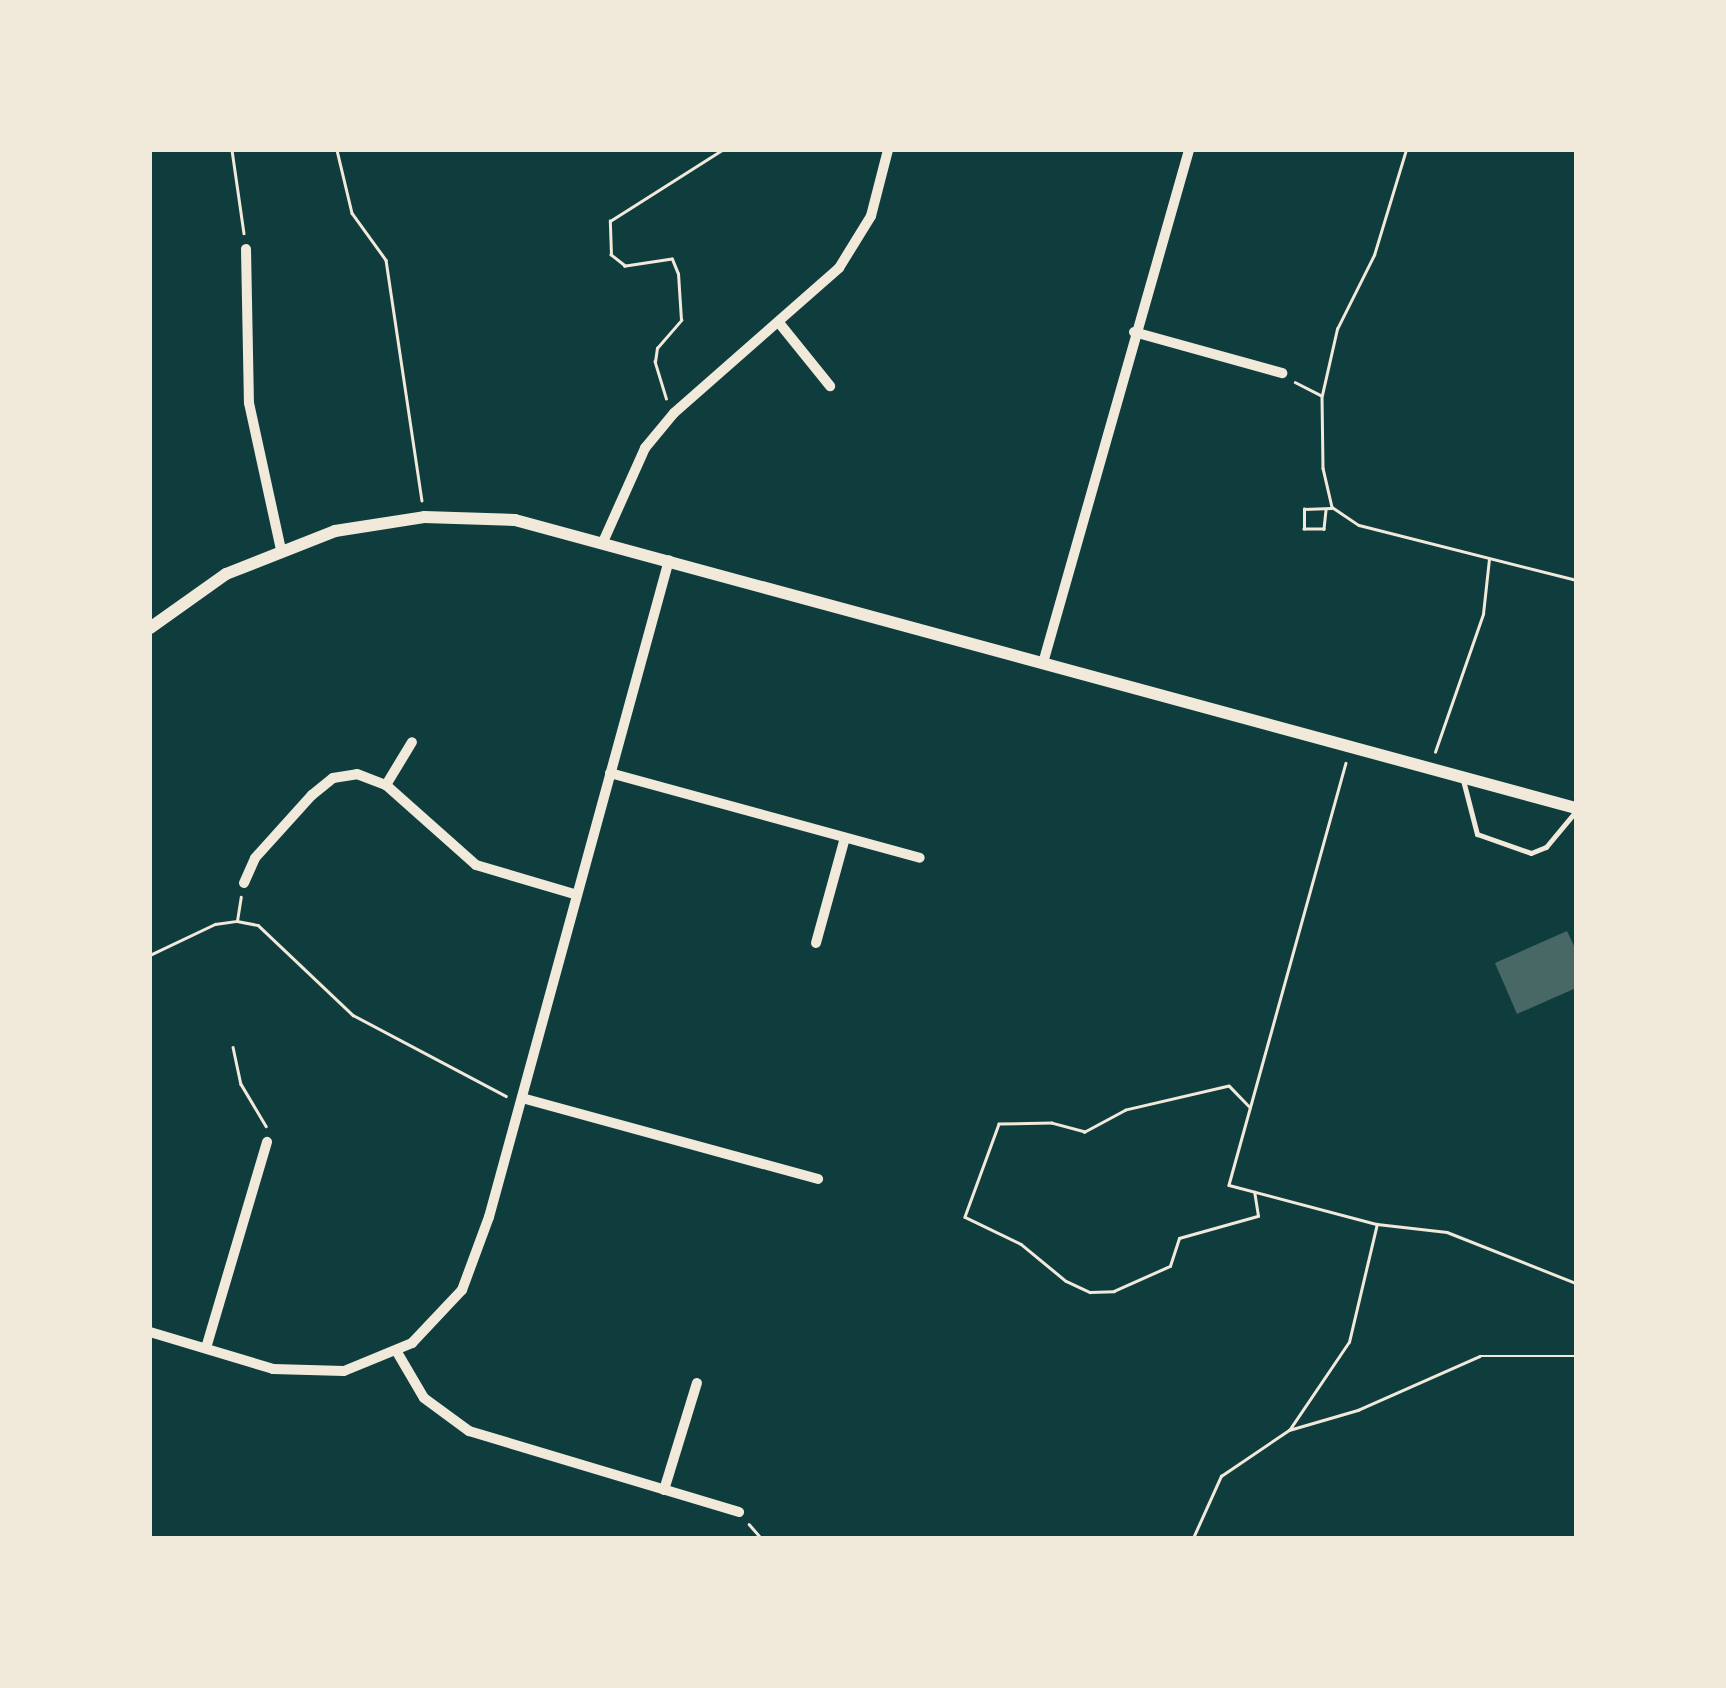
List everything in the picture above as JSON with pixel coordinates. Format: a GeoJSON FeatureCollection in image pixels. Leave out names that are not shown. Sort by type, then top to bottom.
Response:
{"type":"FeatureCollection","features":[{"type":"Feature","properties":{"kind":"street"},"geometry":{"type":"LineString","coordinates":[[604,542],[645,448],[674,413],[780,324],[847,255],[871,216],[888,150]]}},
{"type":"Feature","properties":{"kind":"street"},"geometry":{"type":"LineString","coordinates":[[1043,663],[1134,332],[1190,150]]}},
{"type":"Feature","properties":{"kind":"street"},"geometry":{"type":"LineString","coordinates":[[246,249],[249,403],[281,550]]}},
{"type":"Feature","properties":{"kind":"street"},"geometry":{"type":"LineString","coordinates":[[780,324],[830,386]]}},
{"type":"Feature","properties":{"kind":"street"},"geometry":{"type":"LineString","coordinates":[[1134,332],[1282,372]]}},
{"type":"Feature","properties":{"kind":"street"},"geometry":{"type":"LineString","coordinates":[[150,628],[226,574],[335,531],[424,517],[515,520],[1576,810]]}},
{"type":"Feature","properties":{"kind":"street"},"geometry":{"type":"LineString","coordinates":[[150,1332],[296,1373],[344,1371],[397,1352],[447,1311],[474,1266],[669,560]]}},
{"type":"Feature","properties":{"kind":"street"},"geometry":{"type":"LineString","coordinates":[[386,785],[412,742]]}},
{"type":"Feature","properties":{"kind":"street"},"geometry":{"type":"LineString","coordinates":[[610,772],[920,858]]}},
{"type":"Feature","properties":{"kind":"street"},"geometry":{"type":"LineString","coordinates":[[244,883],[255,858],[322,786],[357,774],[386,785],[476,864],[578,896]]}},
{"type":"Feature","properties":{"kind":"street"},"geometry":{"type":"LineString","coordinates":[[816,943],[845,838]]}},
{"type":"Feature","properties":{"kind":"street"},"geometry":{"type":"LineString","coordinates":[[521,1100],[818,1180]]}},
{"type":"Feature","properties":{"kind":"street"},"geometry":{"type":"LineString","coordinates":[[206,1348],[266,1142]]}},
{"type":"Feature","properties":{"kind":"street"},"geometry":{"type":"LineString","coordinates":[[397,1352],[424,1398],[452,1422],[739,1512]]}},
{"type":"Feature","properties":{"kind":"street"},"geometry":{"type":"LineString","coordinates":[[664,1490],[697,1383]]}},
{"type":"Feature","properties":{"kind":"lane"},"geometry":{"type":"LineString","coordinates":[[1462,778],[1463,800],[1486,840],[1538,852],[1576,810]]}},
{"type":"Feature","properties":{"kind":"path"},"geometry":{"type":"LineString","coordinates":[[232,150],[246,249]]}},
{"type":"Feature","properties":{"kind":"path"},"geometry":{"type":"LineString","coordinates":[[337,150],[352,214],[386,260],[424,517]]}},
{"type":"Feature","properties":{"kind":"path"},"geometry":{"type":"LineString","coordinates":[[674,413],[655,362],[658,348],[681,320],[678,274],[672,258],[625,266],[611,255],[610,221],[722,150]]}},
{"type":"Feature","properties":{"kind":"path"},"geometry":{"type":"LineString","coordinates":[[1406,150],[1374,255],[1336,329],[1322,396],[1323,468],[1332,508],[1358,524],[1576,580]]}},
{"type":"Feature","properties":{"kind":"path"},"geometry":{"type":"LineString","coordinates":[[1282,372],[1322,396]]}},
{"type":"Feature","properties":{"kind":"path"},"geometry":{"type":"LineString","coordinates":[[1317,504],[1326,510],[1324,530],[1304,528],[1304,508],[1317,504]]}},
{"type":"Feature","properties":{"kind":"path"},"geometry":{"type":"LineString","coordinates":[[1326,510],[1332,508]]}},
{"type":"Feature","properties":{"kind":"path"},"geometry":{"type":"LineString","coordinates":[[1430,769],[1482,614],[1489,558]]}},
{"type":"Feature","properties":{"kind":"path"},"geometry":{"type":"LineString","coordinates":[[1350,747],[1229,1185],[1376,1224],[1447,1232],[1576,1283]]}},
{"type":"Feature","properties":{"kind":"path"},"geometry":{"type":"LineString","coordinates":[[237,921],[244,883]]}},
{"type":"Feature","properties":{"kind":"path"},"geometry":{"type":"LineString","coordinates":[[150,955],[215,924],[258,924],[354,1015],[521,1100]]}},
{"type":"Feature","properties":{"kind":"path"},"geometry":{"type":"LineString","coordinates":[[233,1047],[241,1084],[266,1116],[266,1142]]}},
{"type":"Feature","properties":{"kind":"path"},"geometry":{"type":"LineString","coordinates":[[1250,1108],[1229,1086],[1126,1110],[1085,1132],[1052,1123],[998,1124],[964,1218],[1021,1244],[1066,1280],[1090,1292],[1114,1291],[1170,1266],[1179,1238],[1258,1216],[1254,1192]]}},
{"type":"Feature","properties":{"kind":"path"},"geometry":{"type":"LineString","coordinates":[[1289,1430],[1349,1342],[1376,1224]]}},
{"type":"Feature","properties":{"kind":"path"},"geometry":{"type":"LineString","coordinates":[[1193,1538],[1221,1476],[1289,1430],[1358,1410],[1480,1356],[1576,1356]]}},
{"type":"Feature","properties":{"kind":"path"},"geometry":{"type":"LineString","coordinates":[[739,1512],[760,1538]]}},
{"type":"Feature","properties":{"kind":"building"},"geometry":{"type":"Polygon","coordinates":[[[1567,931],[1576,950],[1576,988],[1517,1014],[1495,963],[1567,931]]]}}]}
